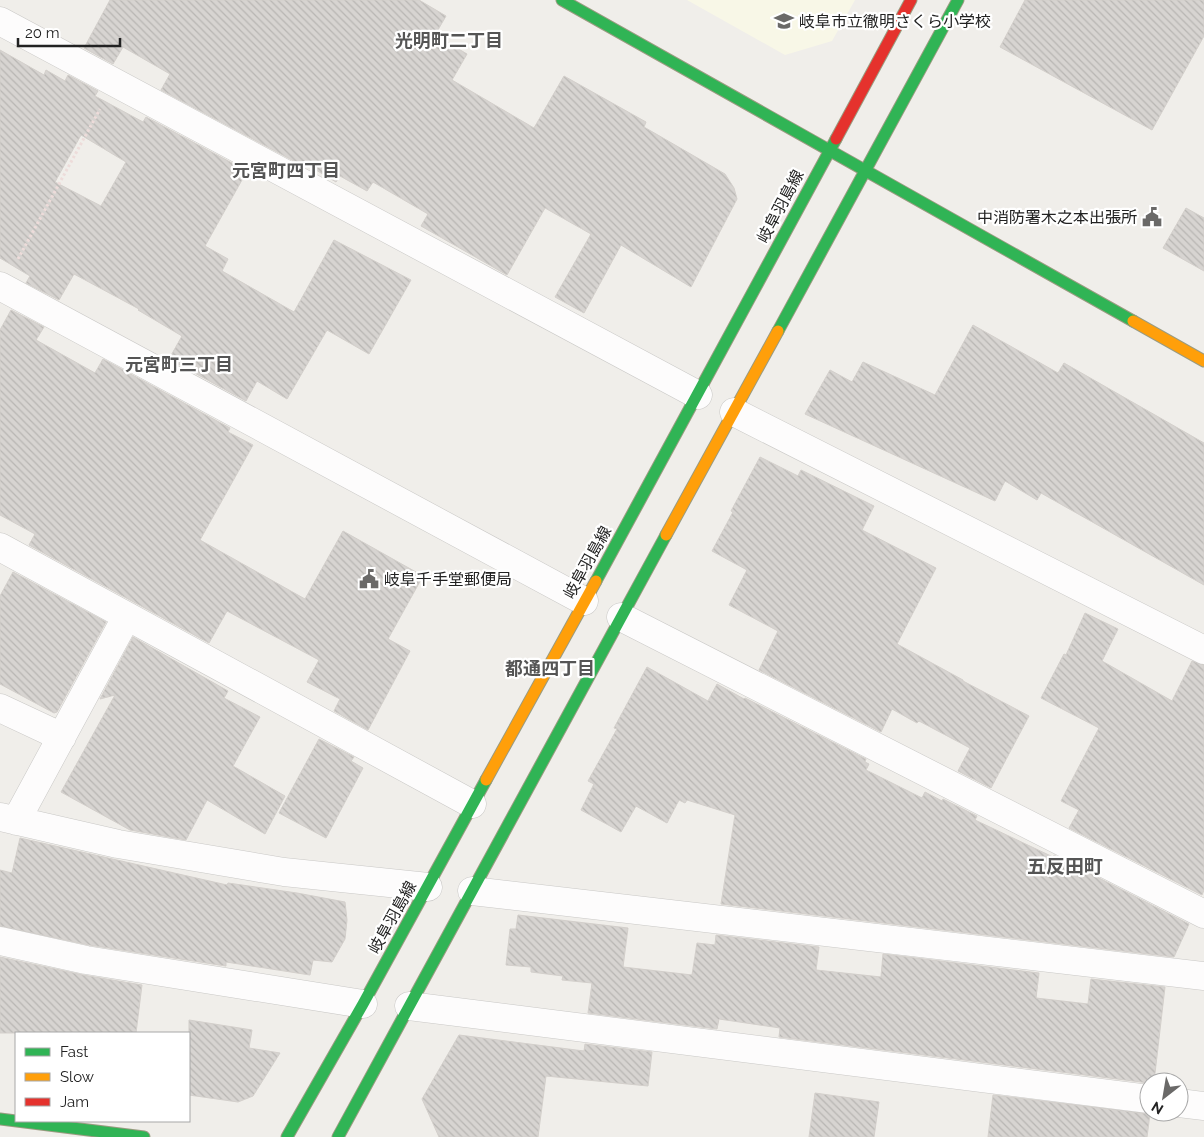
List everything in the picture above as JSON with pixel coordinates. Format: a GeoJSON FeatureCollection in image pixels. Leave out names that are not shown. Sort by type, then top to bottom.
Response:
{"type":"FeatureCollection","features":[{"type":"Feature","properties":{"kind":"main road"},"geometry":{"type":"LineString","coordinates":[[562,0],[1204,361]]}},
{"type":"Feature","properties":{"kind":"main road","name":"岐阜羽島線"},"geometry":{"type":"LineString","coordinates":[[287,1137],[428,887],[698,395],[911,0]]}},
{"type":"Feature","properties":{"kind":"main road"},"geometry":{"type":"LineString","coordinates":[[338,1137],[958,0]]}},
{"type":"Feature","properties":{"kind":"main road"},"geometry":{"type":"LineString","coordinates":[[0,1119],[15,1121]]}},
{"type":"Feature","properties":{"kind":"main road"},"geometry":{"type":"LineString","coordinates":[[24,1122],[144,1137]]}},
{"type":"Feature","properties":{"kind":"street"},"geometry":{"type":"LineString","coordinates":[[0,15],[8,0]]}},
{"type":"Feature","properties":{"kind":"street"},"geometry":{"type":"LineString","coordinates":[[0,21],[698,395]]}},
{"type":"Feature","properties":{"kind":"street"},"geometry":{"type":"LineString","coordinates":[[1,287],[584,601]]}},
{"type":"Feature","properties":{"kind":"street"},"geometry":{"type":"LineString","coordinates":[[734,412],[1204,650]]}},
{"type":"Feature","properties":{"kind":"street"},"geometry":{"type":"LineString","coordinates":[[0,547],[472,804]]}},
{"type":"Feature","properties":{"kind":"street"},"geometry":{"type":"LineString","coordinates":[[128,616],[62,736],[8,819],[118,844],[284,872],[428,887]]}},
{"type":"Feature","properties":{"kind":"street"},"geometry":{"type":"LineString","coordinates":[[622,617],[1204,914]]}},
{"type":"Feature","properties":{"kind":"street"},"geometry":{"type":"LineString","coordinates":[[0,708],[62,736]]}},
{"type":"Feature","properties":{"kind":"street"},"geometry":{"type":"LineString","coordinates":[[472,891],[1204,976]]}},
{"type":"Feature","properties":{"kind":"street"},"geometry":{"type":"LineString","coordinates":[[0,941],[86,960],[363,1004]]}},
{"type":"Feature","properties":{"kind":"street"},"geometry":{"type":"LineString","coordinates":[[409,1006],[1139,1098]]}},
{"type":"Feature","properties":{"kind":"street"},"geometry":{"type":"LineString","coordinates":[[1189,1104],[1204,1106]]}},
{"type":"Feature","properties":{"kind":"path"},"geometry":{"type":"LineString","coordinates":[[1,287],[115,82]]}},
{"type":"Feature","properties":{"kind":"shaded area","name":"岐阜市立徹明さくら小学校"},"geometry":{"type":"Polygon","coordinates":[[[687,0],[855,0],[832,41],[785,55],[687,0]]]}},
{"type":"Feature","properties":{"kind":"building"},"geometry":{"type":"Polygon","coordinates":[[[110,0],[419,0],[446,16],[435,35],[467,54],[452,80],[534,128],[564,76],[646,122],[644,127],[725,174],[734,188],[737,199],[691,287],[621,245],[584,313],[555,297],[591,234],[545,208],[507,275],[421,226],[428,214],[373,182],[367,191],[340,176],[336,182],[306,164],[305,167],[161,90],[170,74],[123,47],[113,64],[84,48],[110,0]]]}},
{"type":"Feature","properties":{"kind":"building"},"geometry":{"type":"Polygon","coordinates":[[[1025,0],[1204,0],[1204,36],[1152,130],[1000,47],[1025,0]]]}},
{"type":"Feature","properties":{"kind":"building"},"geometry":{"type":"Polygon","coordinates":[[[0,50],[44,75],[46,70],[65,81],[68,75],[98,91],[95,96],[143,122],[146,117],[247,171],[205,246],[228,259],[222,271],[294,312],[334,240],[411,280],[369,354],[327,330],[287,399],[257,381],[246,401],[169,359],[182,336],[139,309],[74,274],[59,300],[26,283],[30,276],[0,258],[0,50]],[[81,135],[55,182],[101,206],[126,162],[81,135]]]}},
{"type":"Feature","properties":{"kind":"building"},"geometry":{"type":"Polygon","coordinates":[[[1186,208],[1204,218],[1204,271],[1163,248],[1186,208]]]}},
{"type":"Feature","properties":{"kind":"building"},"geometry":{"type":"Polygon","coordinates":[[[11,310],[44,327],[36,340],[95,373],[103,359],[230,428],[228,432],[253,445],[200,540],[305,599],[343,531],[423,576],[388,639],[410,651],[368,730],[334,711],[340,699],[307,682],[319,660],[227,611],[209,643],[29,545],[35,534],[0,515],[0,330],[11,310]]]}},
{"type":"Feature","properties":{"kind":"building"},"geometry":{"type":"Polygon","coordinates":[[[973,325],[1058,373],[1064,363],[1204,443],[1204,585],[1041,493],[1037,500],[1005,481],[995,501],[805,414],[830,370],[852,382],[863,362],[935,395],[973,325]]]}},
{"type":"Feature","properties":{"kind":"building"},"geometry":{"type":"Polygon","coordinates":[[[760,457],[798,476],[801,470],[874,506],[862,530],[936,568],[897,644],[1029,716],[991,788],[958,771],[970,748],[919,721],[917,723],[892,709],[881,732],[759,670],[778,631],[729,605],[747,570],[712,551],[760,457]]]}},
{"type":"Feature","properties":{"kind":"building"},"geometry":{"type":"Polygon","coordinates":[[[13,572],[106,622],[57,712],[54,713],[0,684],[0,596],[13,572]]]}},
{"type":"Feature","properties":{"kind":"building"},"geometry":{"type":"Polygon","coordinates":[[[1085,613],[1118,629],[1102,661],[1172,701],[1192,661],[1204,665],[1204,890],[1202,895],[1069,828],[1079,810],[1061,801],[1099,728],[1041,698],[1064,654],[1066,655],[1085,613]]]}},
{"type":"Feature","properties":{"kind":"building"},"geometry":{"type":"Polygon","coordinates":[[[133,637],[228,691],[224,698],[260,717],[233,766],[285,796],[265,834],[207,800],[186,840],[130,830],[61,792],[115,695],[100,699],[133,637]]]}},
{"type":"Feature","properties":{"kind":"building"},"geometry":{"type":"Polygon","coordinates":[[[647,667],[708,701],[717,684],[866,759],[865,762],[869,764],[866,770],[922,798],[925,792],[942,801],[943,799],[977,816],[975,820],[1053,857],[1054,855],[1189,924],[1174,957],[721,904],[735,815],[687,800],[685,803],[679,800],[667,823],[636,806],[621,832],[581,810],[594,784],[588,781],[617,729],[614,728],[647,667]]]}},
{"type":"Feature","properties":{"kind":"building"},"geometry":{"type":"Polygon","coordinates":[[[319,739],[354,757],[351,761],[363,768],[326,838],[279,813],[319,739]]]}},
{"type":"Feature","properties":{"kind":"building"},"geometry":{"type":"Polygon","coordinates":[[[20,838],[227,885],[228,883],[345,902],[347,920],[345,939],[332,962],[313,960],[310,975],[226,962],[226,966],[89,945],[0,926],[0,870],[12,873],[20,838]]]}},
{"type":"Feature","properties":{"kind":"building"},"geometry":{"type":"Polygon","coordinates":[[[518,915],[628,928],[623,967],[692,975],[697,943],[715,945],[716,935],[819,947],[816,970],[881,977],[883,954],[1039,973],[1036,998],[1088,1004],[1091,979],[1165,987],[1155,1072],[1139,1072],[1139,1082],[779,1037],[780,1028],[719,1019],[717,1029],[588,1013],[592,983],[562,980],[563,976],[531,972],[531,967],[506,965],[510,929],[516,929],[518,915]]]}},
{"type":"Feature","properties":{"kind":"building"},"geometry":{"type":"Polygon","coordinates":[[[0,957],[83,975],[142,985],[136,1032],[0,1033],[0,957]]]}},
{"type":"Feature","properties":{"kind":"building"},"geometry":{"type":"Polygon","coordinates":[[[189,1020],[252,1030],[249,1048],[280,1053],[253,1096],[238,1102],[190,1095],[189,1020]]]}},
{"type":"Feature","properties":{"kind":"building"},"geometry":{"type":"Polygon","coordinates":[[[459,1035],[584,1051],[585,1044],[652,1052],[648,1086],[546,1076],[538,1137],[439,1137],[422,1099],[459,1035]]]}},
{"type":"Feature","properties":{"kind":"building"},"geometry":{"type":"Polygon","coordinates":[[[815,1093],[879,1102],[874,1137],[809,1137],[815,1093]]]}},
{"type":"Feature","properties":{"kind":"building"},"geometry":{"type":"Polygon","coordinates":[[[993,1095],[1139,1113],[1139,1122],[1149,1122],[1147,1137],[988,1137],[993,1095]]]}},
{"type":"Feature","properties":{"kind":"traffic: fast"},"geometry":{"type":"LineString","coordinates":[[562,0],[1133,321]]}},
{"type":"Feature","properties":{"kind":"traffic: fast"},"geometry":{"type":"LineString","coordinates":[[778,331],[958,0]]}},
{"type":"Feature","properties":{"kind":"traffic: fast"},"geometry":{"type":"LineString","coordinates":[[596,581],[836,139]]}},
{"type":"Feature","properties":{"kind":"traffic: fast"},"geometry":{"type":"LineString","coordinates":[[338,1137],[666,535]]}},
{"type":"Feature","properties":{"kind":"traffic: fast"},"geometry":{"type":"LineString","coordinates":[[287,1137],[363,1004],[486,780]]}},
{"type":"Feature","properties":{"kind":"traffic: fast"},"geometry":{"type":"LineString","coordinates":[[0,1119],[15,1121]]}},
{"type":"Feature","properties":{"kind":"traffic: fast"},"geometry":{"type":"LineString","coordinates":[[24,1122],[144,1137]]}},
{"type":"Feature","properties":{"kind":"traffic: slow"},"geometry":{"type":"LineString","coordinates":[[1133,321],[1204,361]]}},
{"type":"Feature","properties":{"kind":"traffic: slow"},"geometry":{"type":"LineString","coordinates":[[666,535],[778,331]]}},
{"type":"Feature","properties":{"kind":"traffic: slow"},"geometry":{"type":"LineString","coordinates":[[486,780],[596,581]]}},
{"type":"Feature","properties":{"kind":"traffic: jam"},"geometry":{"type":"LineString","coordinates":[[836,139],[911,0]]}},
{"type":"Feature","properties":{"kind":"place","name":"岐阜市立徹明さくら小学校"},"geometry":{"type":"Point","coordinates":[784,21]}},
{"type":"Feature","properties":{"kind":"place","name":"中消防署木之本出張所"},"geometry":{"type":"Point","coordinates":[1152,217]}},
{"type":"Feature","properties":{"kind":"place","name":"岐阜千手堂郵便局"},"geometry":{"type":"Point","coordinates":[369,579]}},
{"type":"Feature","properties":{"kind":"district","name":"光明町二丁目"},"geometry":{"type":"Point","coordinates":[449,41]}},
{"type":"Feature","properties":{"kind":"district","name":"元宮町四丁目"},"geometry":{"type":"Point","coordinates":[286,171]}},
{"type":"Feature","properties":{"kind":"district","name":"元宮町三丁目"},"geometry":{"type":"Point","coordinates":[179,365]}},
{"type":"Feature","properties":{"kind":"district","name":"都通四丁目"},"geometry":{"type":"Point","coordinates":[550,669]}},
{"type":"Feature","properties":{"kind":"district","name":"五反田町"},"geometry":{"type":"Point","coordinates":[1065,866]}}]}
